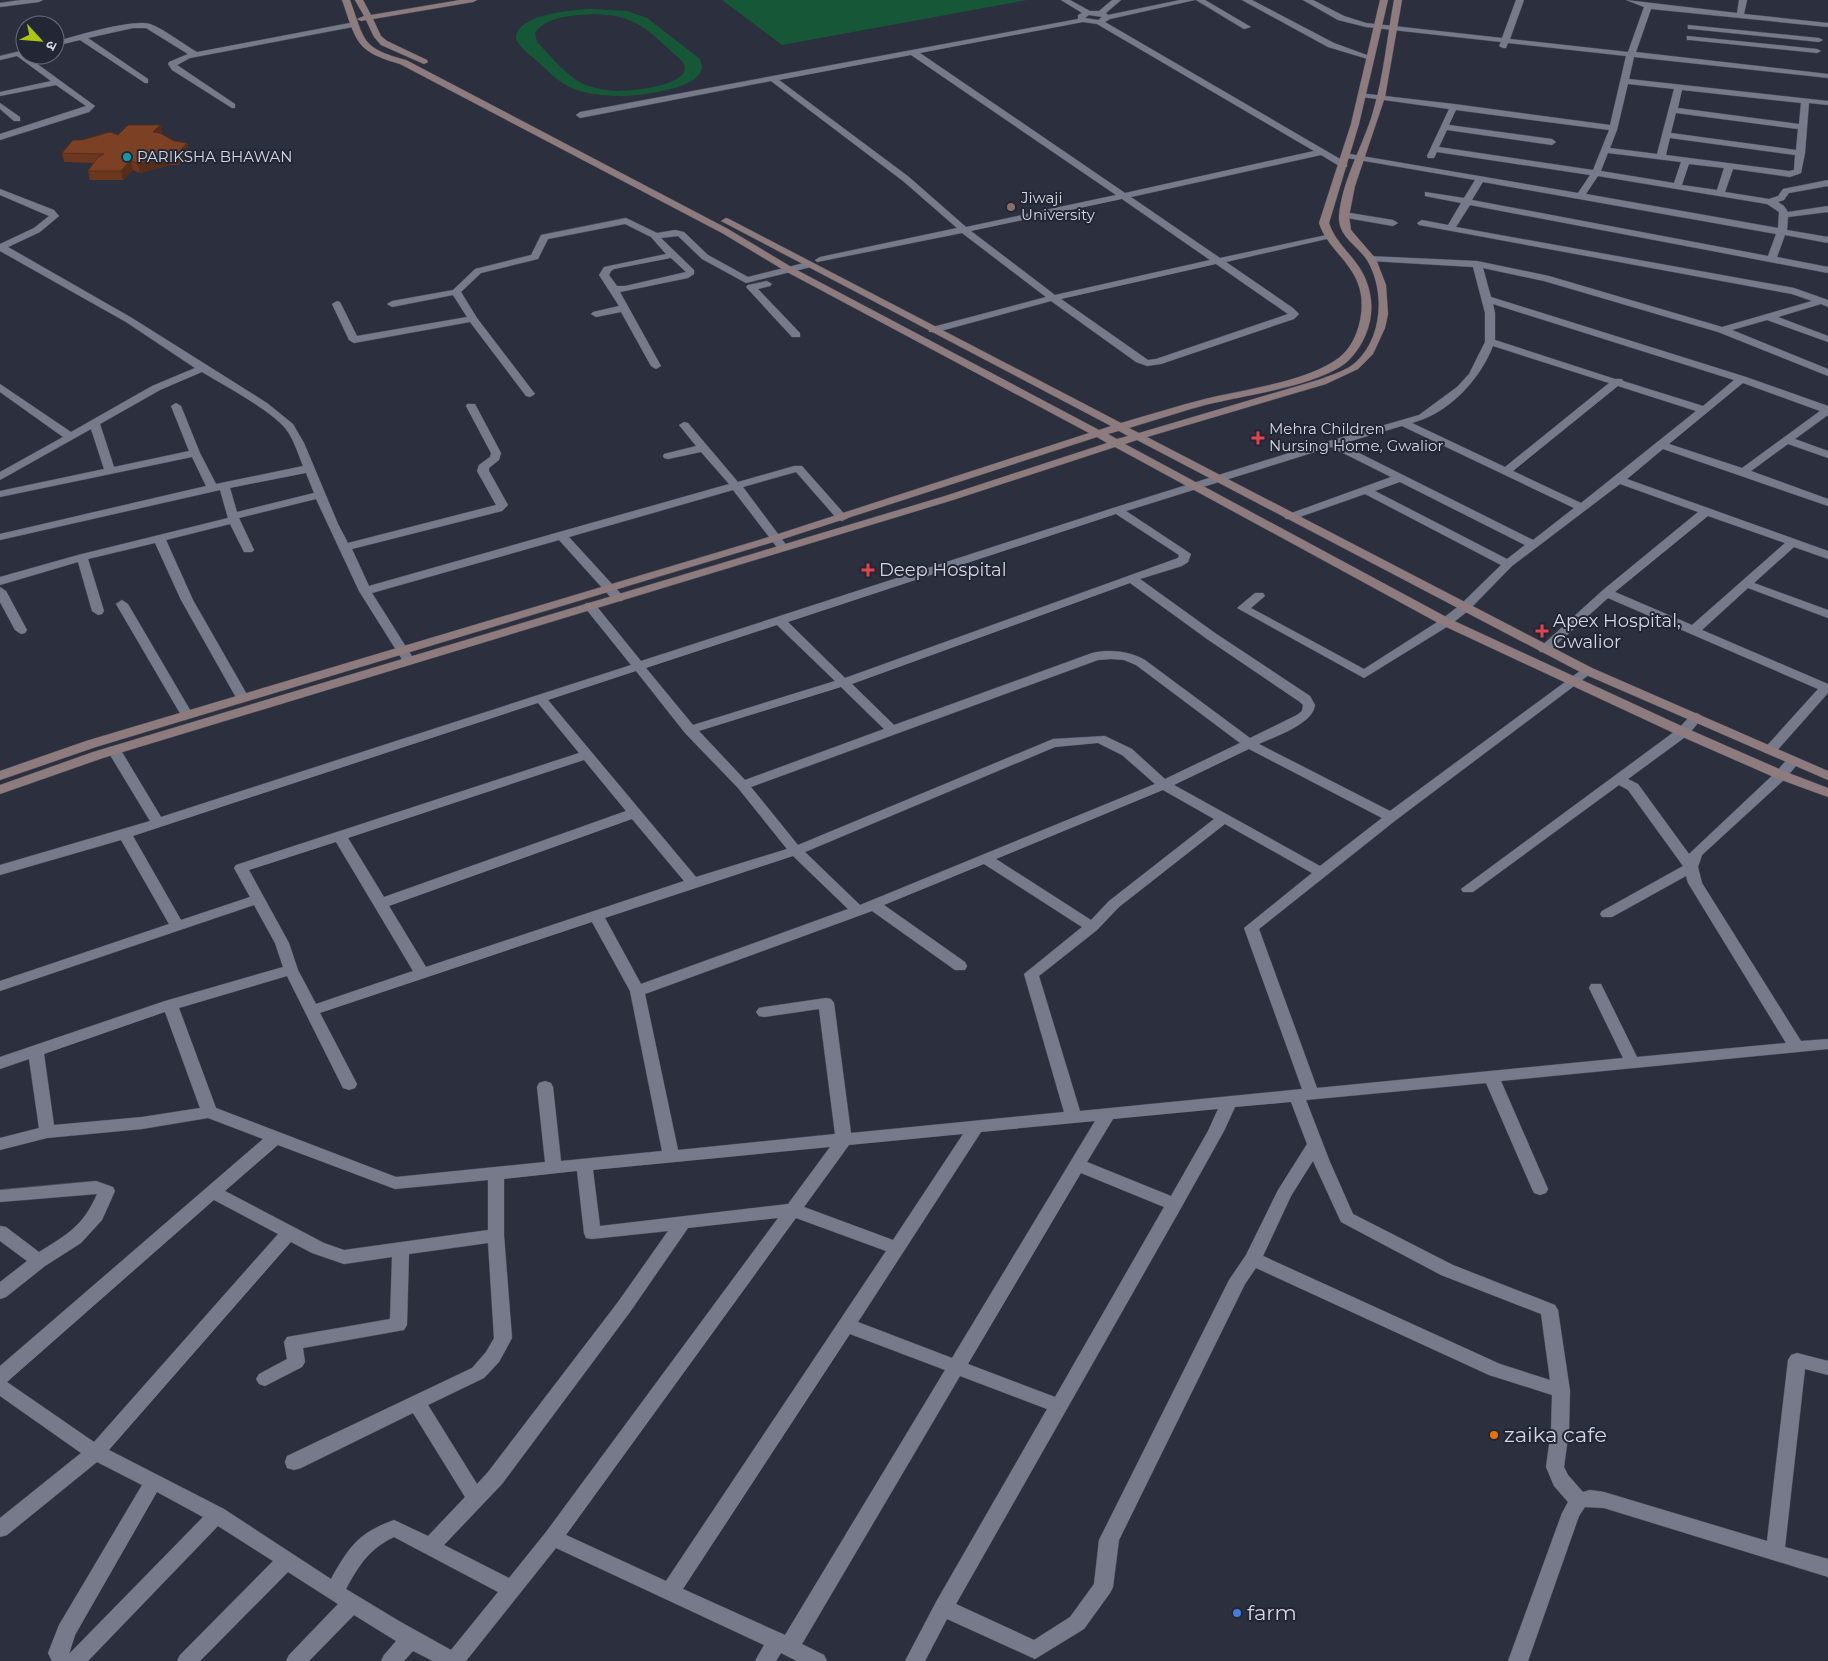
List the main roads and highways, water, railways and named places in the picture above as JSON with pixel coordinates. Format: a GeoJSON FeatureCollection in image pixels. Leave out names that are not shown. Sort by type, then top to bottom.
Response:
{"type":"FeatureCollection","features":[{"type":"Feature","properties":{"kind":"main road"},"geometry":{"type":"LineString","coordinates":[[346,0],[360,38],[378,55],[404,62],[725,231],[790,270],[1099,434],[1446,622],[1683,732],[1781,775],[1828,793]]}},
{"type":"Feature","properties":{"kind":"main road"},"geometry":{"type":"LineString","coordinates":[[359,0],[378,37],[384,43],[1588,671],[1697,717],[1828,776]]}},
{"type":"Feature","properties":{"kind":"main road"},"geometry":{"type":"LineString","coordinates":[[354,19],[442,0]]}},
{"type":"Feature","properties":{"kind":"main road"},"geometry":{"type":"LineString","coordinates":[[367,15],[473,0]]}},
{"type":"Feature","properties":{"kind":"main road"},"geometry":{"type":"LineString","coordinates":[[0,776],[90,744],[242,698],[406,656],[618,598],[779,543],[842,518],[1099,434],[1201,403],[1311,376],[1334,366],[1344,359],[1360,334],[1367,315],[1368,298],[1356,267],[1328,236],[1324,223],[1344,165],[1379,28],[1384,0]]}},
{"type":"Feature","properties":{"kind":"main road"},"geometry":{"type":"LineString","coordinates":[[0,790],[114,750],[610,588],[980,488],[1139,436],[1322,382],[1347,372],[1360,363],[1367,354],[1377,336],[1384,317],[1384,299],[1371,258],[1346,232],[1344,215],[1351,184],[1382,97],[1398,0]]}},
{"type":"Feature","properties":{"kind":"main road"},"geometry":{"type":"LineString","coordinates":[[1343,251],[1361,249]]}},
{"type":"Feature","properties":{"kind":"main road"},"geometry":{"type":"LineString","coordinates":[[1351,350],[1367,354]]}},
{"type":"Feature","properties":{"kind":"main road"},"geometry":{"type":"LineString","coordinates":[[968,477],[980,488]]}},
{"type":"Feature","properties":{"kind":"place","name":"PARIKSHA BHAWAN"},"geometry":{"type":"Point","coordinates":[127,157]}},
{"type":"Feature","properties":{"kind":"place","name":"Jiwaji University"},"geometry":{"type":"Point","coordinates":[1011,207]}},
{"type":"Feature","properties":{"kind":"place","name":"Mehra Children Nursing Home, Gwalior"},"geometry":{"type":"Point","coordinates":[1258,438]}},
{"type":"Feature","properties":{"kind":"place","name":"Deep Hospital"},"geometry":{"type":"Point","coordinates":[868,570]}},
{"type":"Feature","properties":{"kind":"place","name":"Apex Hospital, Gwalior"},"geometry":{"type":"Point","coordinates":[1542,631]}},
{"type":"Feature","properties":{"kind":"place","name":"zaika cafe"},"geometry":{"type":"Point","coordinates":[1494,1435]}},
{"type":"Feature","properties":{"kind":"place","name":"farm"},"geometry":{"type":"Point","coordinates":[1237,1613]}}]}
